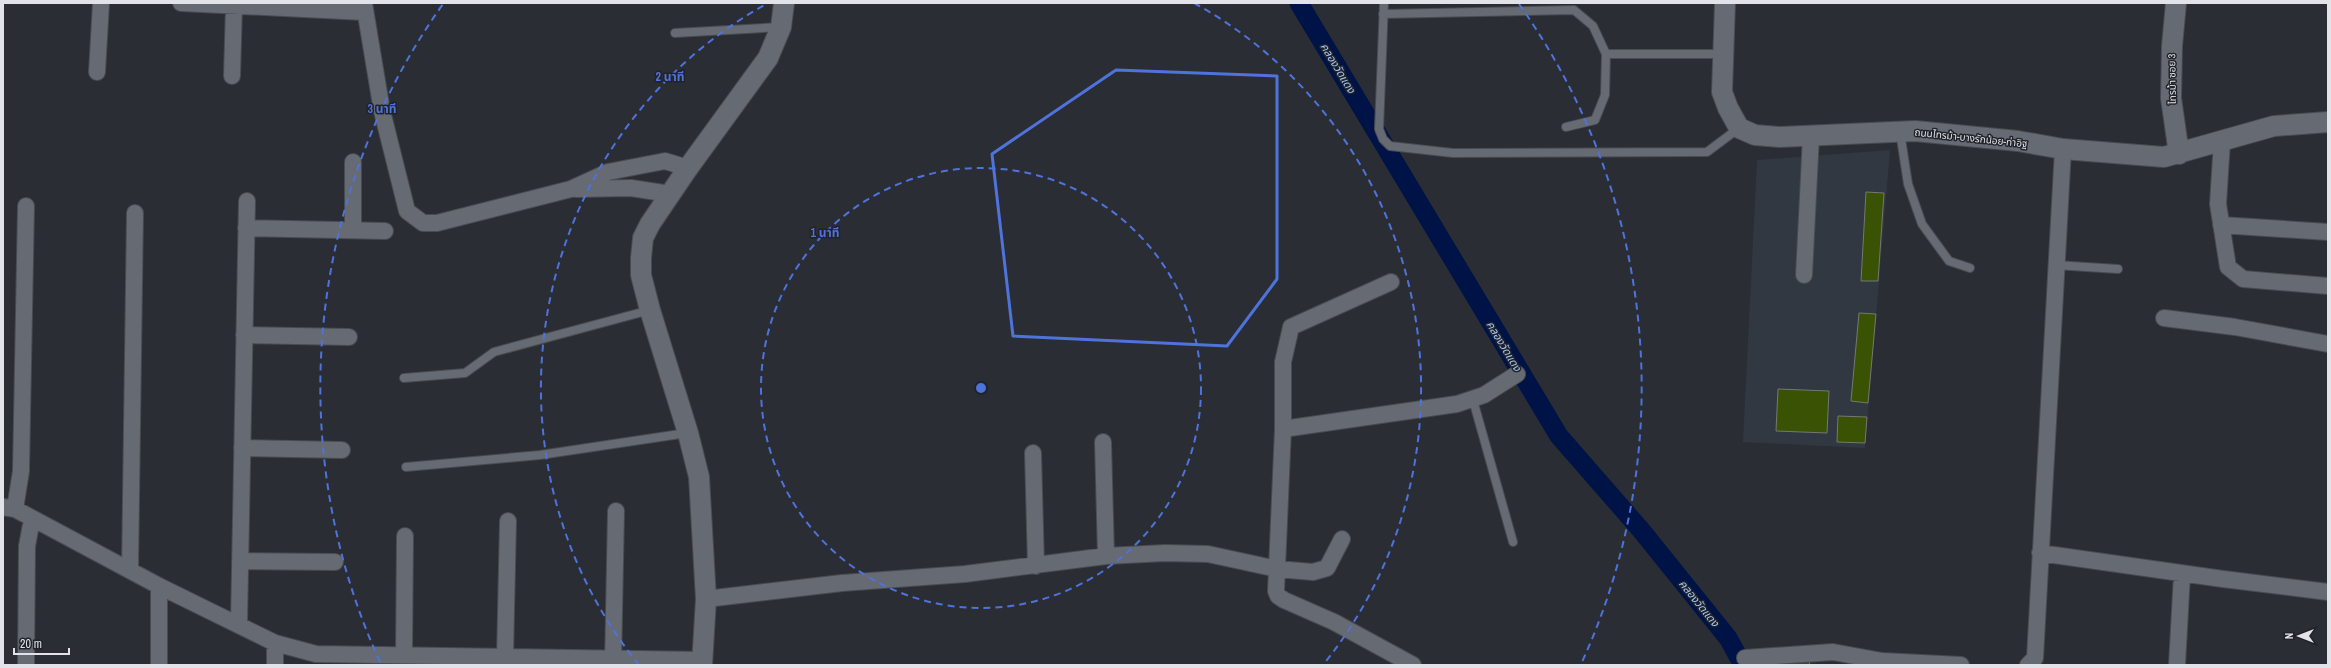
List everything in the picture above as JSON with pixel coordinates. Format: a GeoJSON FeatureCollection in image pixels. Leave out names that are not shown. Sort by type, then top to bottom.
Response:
{"type":"FeatureCollection","features":[{"type":"Feature","properties":{"kind":"street"},"geometry":{"type":"LineString","coordinates":[[97,72],[101,3]]}},
{"type":"Feature","properties":{"kind":"street"},"geometry":{"type":"LineString","coordinates":[[181,3],[364,7],[382,111],[407,211],[423,223],[437,223],[571,189],[608,172],[665,161],[688,168]]}},
{"type":"Feature","properties":{"kind":"street"},"geometry":{"type":"LineString","coordinates":[[26,206],[21,471],[9,508],[159,586],[239,623],[275,643],[316,654],[382,660],[404,655],[497,660],[702,663],[706,599],[699,477],[688,433],[650,310],[641,275],[643,238],[688,168],[768,58],[781,26],[784,3]]}},
{"type":"Feature","properties":{"kind":"street"},"geometry":{"type":"LineString","coordinates":[[1725,3],[1722,54],[1722,92],[1728,108],[1739,128]]}},
{"type":"Feature","properties":{"kind":"street","name":"ไทรม้า ซอย 3"},"geometry":{"type":"LineString","coordinates":[[2176,3],[2172,46],[2171,98],[2179,154]]}},
{"type":"Feature","properties":{"kind":"street"},"geometry":{"type":"LineString","coordinates":[[232,76],[234,5]]}},
{"type":"Feature","properties":{"kind":"street","name":"ถนนไทรม้า-บางรักน้อย-ท่าอิฐ"},"geometry":{"type":"LineString","coordinates":[[1739,128],[1755,135],[1811,136],[1916,131],[2018,141],[2063,149],[2164,157],[2274,126],[2328,122]]}},
{"type":"Feature","properties":{"kind":"street"},"geometry":{"type":"LineString","coordinates":[[1804,275],[1811,136]]}},
{"type":"Feature","properties":{"kind":"street"},"geometry":{"type":"LineString","coordinates":[[2222,141],[2218,204],[2228,268],[2243,278],[2328,286]]}},
{"type":"Feature","properties":{"kind":"street"},"geometry":{"type":"LineString","coordinates":[[2028,665],[2035,658],[2055,265],[2063,149]]}},
{"type":"Feature","properties":{"kind":"street"},"geometry":{"type":"LineString","coordinates":[[353,162],[353,230]]}},
{"type":"Feature","properties":{"kind":"street"},"geometry":{"type":"LineString","coordinates":[[571,189],[631,188],[670,194]]}},
{"type":"Feature","properties":{"kind":"street"},"geometry":{"type":"LineString","coordinates":[[239,623],[247,202]]}},
{"type":"Feature","properties":{"kind":"street"},"geometry":{"type":"LineString","coordinates":[[130,570],[135,213]]}},
{"type":"Feature","properties":{"kind":"street"},"geometry":{"type":"LineString","coordinates":[[2221,225],[2328,232]]}},
{"type":"Feature","properties":{"kind":"street"},"geometry":{"type":"LineString","coordinates":[[246,228],[385,231]]}},
{"type":"Feature","properties":{"kind":"street"},"geometry":{"type":"LineString","coordinates":[[1391,282],[1291,327],[1283,362],[1283,429],[1276,591],[1278,596],[1334,622],[1413,665]]}},
{"type":"Feature","properties":{"kind":"street"},"geometry":{"type":"LineString","coordinates":[[2164,318],[2235,327],[2328,344]]}},
{"type":"Feature","properties":{"kind":"street"},"geometry":{"type":"LineString","coordinates":[[244,335],[349,337]]}},
{"type":"Feature","properties":{"kind":"street"},"geometry":{"type":"LineString","coordinates":[[1283,429],[1458,404],[1484,395],[1517,374]]}},
{"type":"Feature","properties":{"kind":"street"},"geometry":{"type":"LineString","coordinates":[[1103,442],[1106,556]]}},
{"type":"Feature","properties":{"kind":"street"},"geometry":{"type":"LineString","coordinates":[[242,448],[342,450]]}},
{"type":"Feature","properties":{"kind":"street"},"geometry":{"type":"LineString","coordinates":[[1033,453],[1036,566]]}},
{"type":"Feature","properties":{"kind":"street"},"geometry":{"type":"LineString","coordinates":[[613,662],[616,511]]}},
{"type":"Feature","properties":{"kind":"street"},"geometry":{"type":"LineString","coordinates":[[26,665],[27,546],[32,519]]}},
{"type":"Feature","properties":{"kind":"street"},"geometry":{"type":"LineString","coordinates":[[497,660],[508,521]]}},
{"type":"Feature","properties":{"kind":"street"},"geometry":{"type":"LineString","coordinates":[[404,655],[405,536]]}},
{"type":"Feature","properties":{"kind":"street"},"geometry":{"type":"LineString","coordinates":[[706,599],[842,584],[965,574],[1106,556],[1165,553],[1208,554],[1277,569],[1312,572],[1327,568],[1342,539]]}},
{"type":"Feature","properties":{"kind":"street"},"geometry":{"type":"LineString","coordinates":[[2040,553],[2182,574],[2328,592]]}},
{"type":"Feature","properties":{"kind":"street"},"geometry":{"type":"LineString","coordinates":[[240,561],[335,562]]}},
{"type":"Feature","properties":{"kind":"street"},"geometry":{"type":"LineString","coordinates":[[2178,665],[2182,574]]}},
{"type":"Feature","properties":{"kind":"street"},"geometry":{"type":"LineString","coordinates":[[158,665],[159,586]]}},
{"type":"Feature","properties":{"kind":"street"},"geometry":{"type":"LineString","coordinates":[[275,643],[275,665]]}},
{"type":"Feature","properties":{"kind":"street"},"geometry":{"type":"LineString","coordinates":[[1745,658],[1833,652],[1882,660],[1961,665]]}},
{"type":"Feature","properties":{"kind":"lane"},"geometry":{"type":"LineString","coordinates":[[1384,3],[1382,14],[1379,129],[1382,139],[1390,146],[1453,153],[1708,152],[1739,128]]}},
{"type":"Feature","properties":{"kind":"lane"},"geometry":{"type":"LineString","coordinates":[[1382,14],[1574,10],[1593,26],[1606,54],[1605,95],[1595,120],[1566,127]]}},
{"type":"Feature","properties":{"kind":"lane"},"geometry":{"type":"LineString","coordinates":[[675,33],[781,26]]}},
{"type":"Feature","properties":{"kind":"lane"},"geometry":{"type":"LineString","coordinates":[[1606,54],[1722,54]]}},
{"type":"Feature","properties":{"kind":"lane"},"geometry":{"type":"LineString","coordinates":[[1900,132],[1908,184],[1922,224],[1949,261],[1970,268]]}},
{"type":"Feature","properties":{"kind":"lane"},"geometry":{"type":"LineString","coordinates":[[2055,265],[2118,269]]}},
{"type":"Feature","properties":{"kind":"lane"},"geometry":{"type":"LineString","coordinates":[[404,378],[465,373],[494,352],[650,310]]}},
{"type":"Feature","properties":{"kind":"lane"},"geometry":{"type":"LineString","coordinates":[[1473,400],[1513,542]]}},
{"type":"Feature","properties":{"kind":"lane"},"geometry":{"type":"LineString","coordinates":[[406,467],[540,455],[688,433]]}},
{"type":"Feature","properties":{"kind":"highlighted area"},"geometry":{"type":"Polygon","coordinates":[[[1116,70],[1277,76],[1277,279],[1227,346],[1013,336],[992,154],[1116,70]]]}},
{"type":"Feature","properties":{"kind":"shaded area"},"geometry":{"type":"Polygon","coordinates":[[[1890,150],[1865,448],[1743,442],[1757,160],[1890,150]]]}},
{"type":"Feature","properties":{"kind":"building"},"geometry":{"type":"Polygon","coordinates":[[[1866,192],[1884,193],[1878,281],[1861,281],[1866,192]]]}},
{"type":"Feature","properties":{"kind":"building"},"geometry":{"type":"Polygon","coordinates":[[[1859,313],[1876,314],[1868,403],[1851,401],[1859,313]]]}},
{"type":"Feature","properties":{"kind":"building"},"geometry":{"type":"Polygon","coordinates":[[[1778,389],[1829,391],[1827,433],[1776,431],[1778,389]]]}},
{"type":"Feature","properties":{"kind":"building"},"geometry":{"type":"Polygon","coordinates":[[[1838,416],[1867,417],[1865,443],[1837,442],[1838,416]]]}},
{"type":"Feature","properties":{"kind":"building"},"geometry":{"type":"Polygon","coordinates":[[[1779,659],[1810,661],[1809,665],[1779,665],[1779,659]]]}},
{"type":"Feature","properties":{"kind":"waterway","name":"คลองวัดแดง"},"geometry":{"type":"LineString","coordinates":[[1299,3],[1559,436],[1641,530],[1728,638],[1743,665]]}}]}
